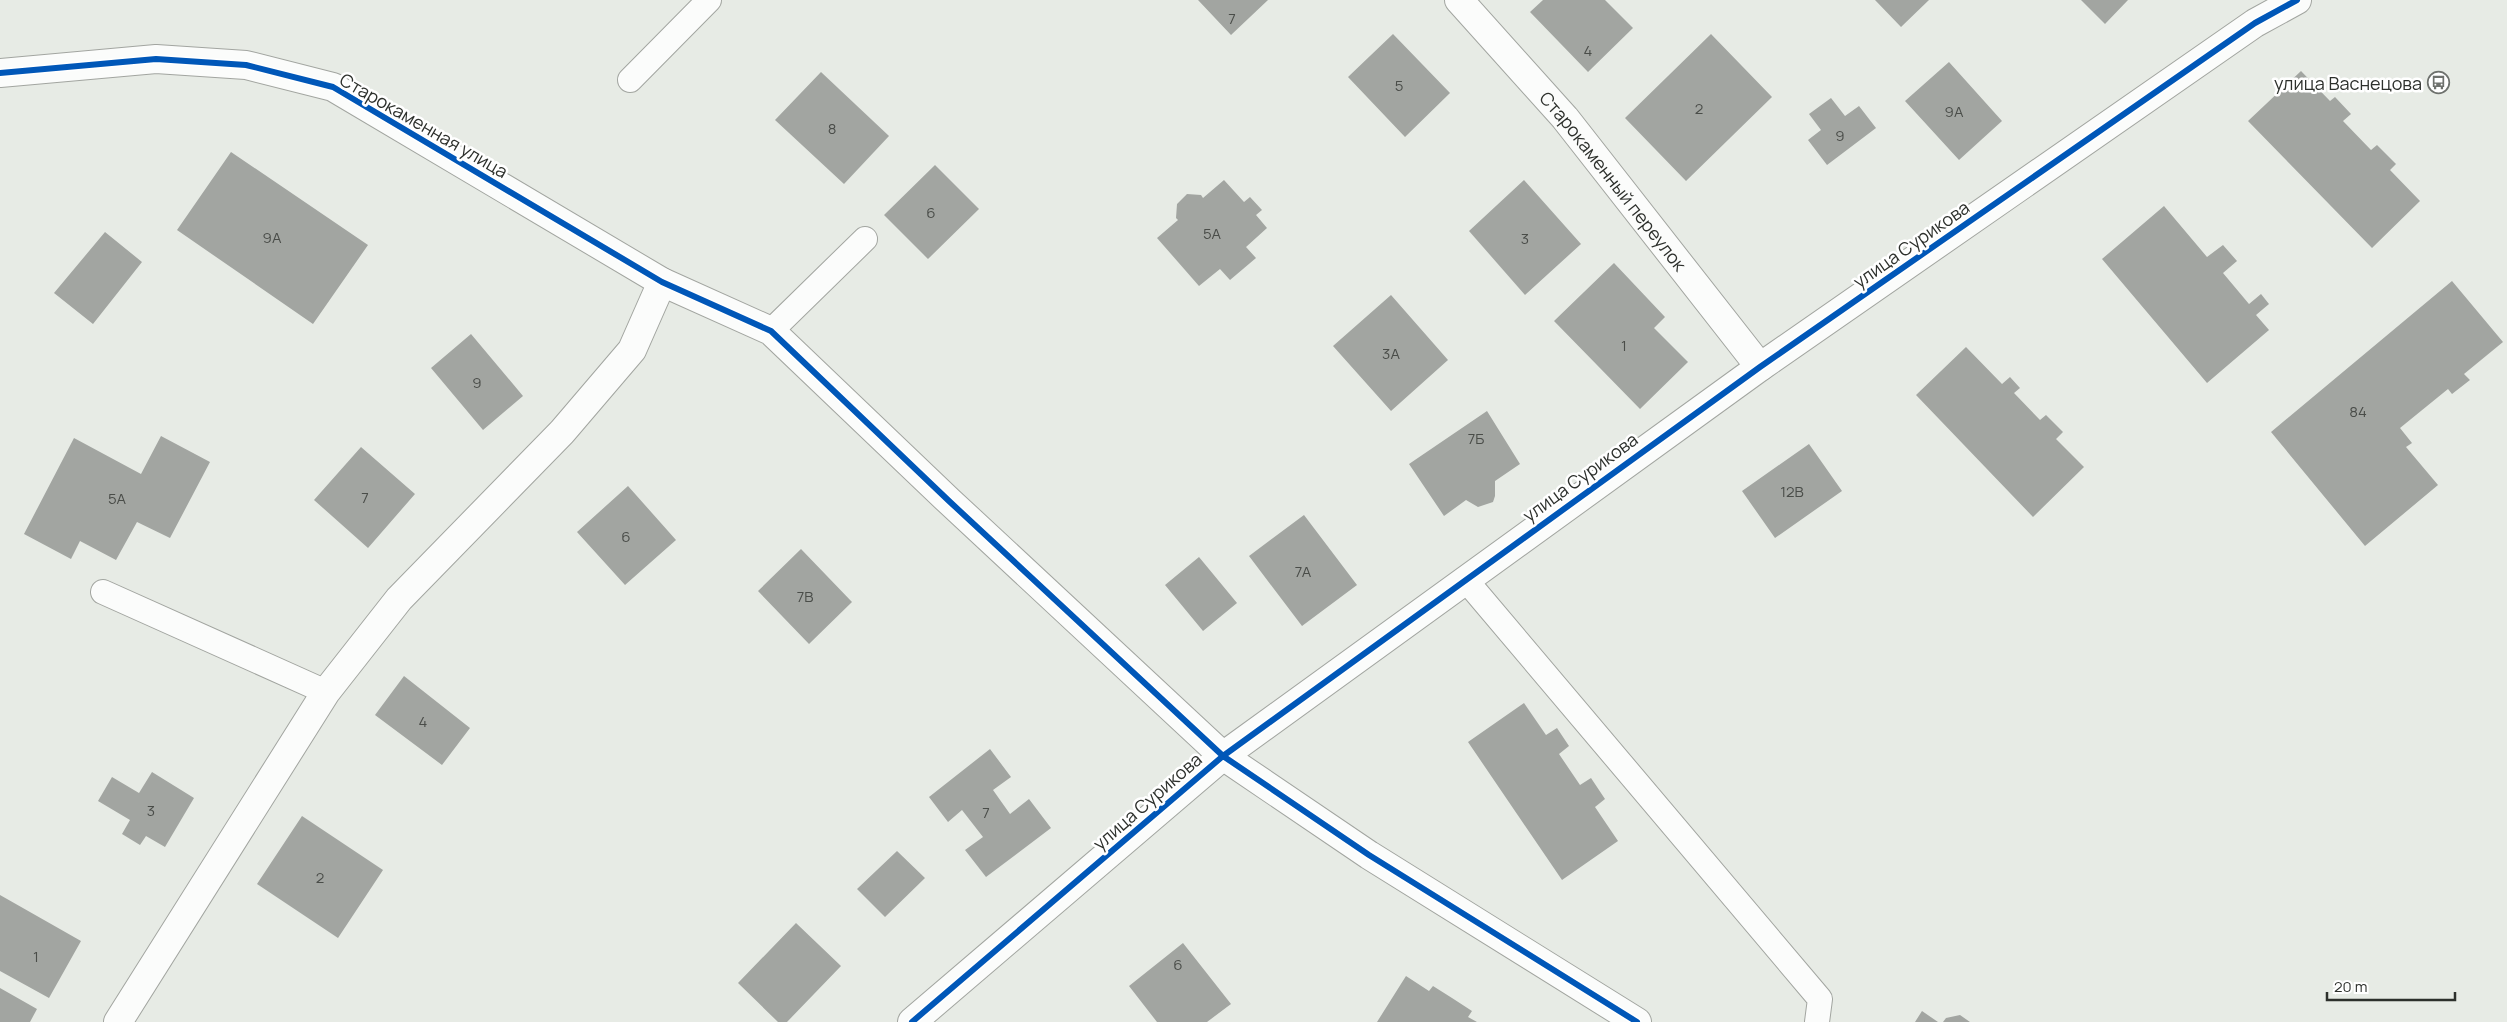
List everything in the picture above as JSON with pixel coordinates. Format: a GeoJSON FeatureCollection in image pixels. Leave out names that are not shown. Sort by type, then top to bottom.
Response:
{"type":"FeatureCollection","features":[{"type":"Feature","properties":{"kind":"street","name":"Старокаменный переулок"},"geometry":{"type":"LineString","coordinates":[[1459,0],[1565,118],[1760,366]]}},
{"type":"Feature","properties":{"kind":"street","name":"улица Сурикова"},"geometry":{"type":"LineString","coordinates":[[912,1022],[1223,756],[1465,578],[1760,366],[2255,23],[2297,0]]}},
{"type":"Feature","properties":{"kind":"street","name":"Старокаменная улица"},"geometry":{"type":"LineString","coordinates":[[0,73],[156,59],[246,65],[333,87],[662,282],[771,331],[949,501],[1223,756],[1368,855],[1637,1022]]}},
{"type":"Feature","properties":{"kind":"street"},"geometry":{"type":"LineString","coordinates":[[118,1022],[326,692],[399,599],[562,432],[632,350],[662,282]]}},
{"type":"Feature","properties":{"kind":"lane"},"geometry":{"type":"LineString","coordinates":[[630,80],[709,0]]}},
{"type":"Feature","properties":{"kind":"lane"},"geometry":{"type":"LineString","coordinates":[[771,331],[865,239]]}},
{"type":"Feature","properties":{"kind":"lane"},"geometry":{"type":"LineString","coordinates":[[1465,578],[1820,999],[1817,1022]]}},
{"type":"Feature","properties":{"kind":"lane"},"geometry":{"type":"LineString","coordinates":[[103,592],[326,692]]}},
{"type":"Feature","properties":{"kind":"building"},"geometry":{"type":"Polygon","coordinates":[[[1198,0],[1268,0],[1231,35],[1198,0]]]}},
{"type":"Feature","properties":{"kind":"building"},"geometry":{"type":"Polygon","coordinates":[[[1543,0],[1605,0],[1633,28],[1588,72],[1530,12],[1543,0]]]}},
{"type":"Feature","properties":{"kind":"building"},"geometry":{"type":"Polygon","coordinates":[[[1875,0],[1929,0],[1901,27],[1875,0]]]}},
{"type":"Feature","properties":{"kind":"building"},"geometry":{"type":"Polygon","coordinates":[[[2081,0],[2128,0],[2105,24],[2081,0]]]}},
{"type":"Feature","properties":{"kind":"building"},"geometry":{"type":"Polygon","coordinates":[[[1393,34],[1450,93],[1405,137],[1348,77],[1393,34]]]}},
{"type":"Feature","properties":{"kind":"building"},"geometry":{"type":"Polygon","coordinates":[[[1711,34],[1772,97],[1686,181],[1625,118],[1711,34]]]}},
{"type":"Feature","properties":{"kind":"building"},"geometry":{"type":"Polygon","coordinates":[[[1949,62],[2002,121],[1959,160],[1905,101],[1949,62]]]}},
{"type":"Feature","properties":{"kind":"building"},"geometry":{"type":"Polygon","coordinates":[[[2301,71],[2330,101],[2335,97],[2351,114],[2343,121],[2371,150],[2377,145],[2396,164],[2390,170],[2420,201],[2372,248],[2248,121],[2301,71]]]}},
{"type":"Feature","properties":{"kind":"building"},"geometry":{"type":"Polygon","coordinates":[[[821,72],[889,136],[844,184],[775,120],[821,72]]]}},
{"type":"Feature","properties":{"kind":"building"},"geometry":{"type":"Polygon","coordinates":[[[1831,98],[1845,116],[1859,106],[1876,128],[1827,165],[1808,140],[1821,130],[1809,114],[1831,98]]]}},
{"type":"Feature","properties":{"kind":"building"},"geometry":{"type":"Polygon","coordinates":[[[231,152],[368,245],[313,324],[177,230],[231,152]]]}},
{"type":"Feature","properties":{"kind":"building"},"geometry":{"type":"Polygon","coordinates":[[[935,165],[979,209],[928,259],[884,215],[935,165]]]}},
{"type":"Feature","properties":{"kind":"building"},"geometry":{"type":"Polygon","coordinates":[[[1224,180],[1244,202],[1250,197],[1262,210],[1256,215],[1267,228],[1246,247],[1256,258],[1230,280],[1220,269],[1199,286],[1157,238],[1178,220],[1176,218],[1177,204],[1187,194],[1201,195],[1203,198],[1224,180]]]}},
{"type":"Feature","properties":{"kind":"building"},"geometry":{"type":"Polygon","coordinates":[[[1524,180],[1581,244],[1525,295],[1469,231],[1524,180]]]}},
{"type":"Feature","properties":{"kind":"building"},"geometry":{"type":"Polygon","coordinates":[[[2164,206],[2207,257],[2223,245],[2237,261],[2223,273],[2249,304],[2261,294],[2269,304],[2256,315],[2269,330],[2207,383],[2102,259],[2164,206]]]}},
{"type":"Feature","properties":{"kind":"building"},"geometry":{"type":"Polygon","coordinates":[[[105,232],[142,262],[93,324],[54,293],[105,232]]]}},
{"type":"Feature","properties":{"kind":"building"},"geometry":{"type":"Polygon","coordinates":[[[1614,263],[1665,317],[1654,328],[1688,362],[1640,409],[1554,321],[1614,263]]]}},
{"type":"Feature","properties":{"kind":"building"},"geometry":{"type":"Polygon","coordinates":[[[2452,281],[2503,342],[2464,374],[2470,380],[2452,394],[2448,389],[2400,428],[2412,443],[2406,447],[2438,485],[2365,546],[2271,432],[2452,281]]]}},
{"type":"Feature","properties":{"kind":"building"},"geometry":{"type":"Polygon","coordinates":[[[1391,295],[1448,360],[1391,411],[1333,346],[1391,295]]]}},
{"type":"Feature","properties":{"kind":"building"},"geometry":{"type":"Polygon","coordinates":[[[471,334],[523,396],[483,430],[431,368],[471,334]]]}},
{"type":"Feature","properties":{"kind":"building"},"geometry":{"type":"Polygon","coordinates":[[[1966,347],[2002,384],[2010,377],[2020,388],[2014,393],[2040,420],[2046,415],[2063,432],[2056,439],[2084,467],[2033,517],[1916,395],[1966,347]]]}},
{"type":"Feature","properties":{"kind":"building"},"geometry":{"type":"Polygon","coordinates":[[[1487,411],[1520,464],[1495,481],[1493,502],[1478,507],[1466,500],[1444,516],[1409,464],[1487,411]]]}},
{"type":"Feature","properties":{"kind":"building"},"geometry":{"type":"Polygon","coordinates":[[[161,436],[210,462],[170,538],[137,522],[116,560],[80,541],[71,559],[24,534],[74,438],[141,474],[161,436]]]}},
{"type":"Feature","properties":{"kind":"building"},"geometry":{"type":"Polygon","coordinates":[[[1809,444],[1842,491],[1775,538],[1742,491],[1809,444]]]}},
{"type":"Feature","properties":{"kind":"building"},"geometry":{"type":"Polygon","coordinates":[[[361,447],[415,494],[368,548],[314,500],[361,447]]]}},
{"type":"Feature","properties":{"kind":"building"},"geometry":{"type":"Polygon","coordinates":[[[628,486],[676,540],[625,585],[577,532],[628,486]]]}},
{"type":"Feature","properties":{"kind":"building"},"geometry":{"type":"Polygon","coordinates":[[[1304,515],[1357,585],[1302,626],[1249,556],[1304,515]]]}},
{"type":"Feature","properties":{"kind":"building"},"geometry":{"type":"Polygon","coordinates":[[[801,549],[852,602],[809,644],[758,591],[801,549]]]}},
{"type":"Feature","properties":{"kind":"building"},"geometry":{"type":"Polygon","coordinates":[[[1199,557],[1237,603],[1203,631],[1165,585],[1199,557]]]}},
{"type":"Feature","properties":{"kind":"building"},"geometry":{"type":"Polygon","coordinates":[[[404,676],[470,728],[442,765],[375,715],[404,676]]]}},
{"type":"Feature","properties":{"kind":"building"},"geometry":{"type":"Polygon","coordinates":[[[1524,703],[1546,735],[1557,728],[1569,746],[1559,754],[1580,785],[1591,778],[1605,799],[1595,807],[1618,841],[1562,880],[1468,742],[1524,703]]]}},
{"type":"Feature","properties":{"kind":"building"},"geometry":{"type":"Polygon","coordinates":[[[990,749],[1011,777],[993,790],[1010,814],[1029,799],[1051,828],[986,877],[965,850],[983,837],[962,810],[948,822],[929,797],[990,749]]]}},
{"type":"Feature","properties":{"kind":"building"},"geometry":{"type":"Polygon","coordinates":[[[152,772],[194,798],[165,847],[146,836],[140,845],[122,834],[130,820],[98,801],[112,777],[139,793],[152,772]]]}},
{"type":"Feature","properties":{"kind":"building"},"geometry":{"type":"Polygon","coordinates":[[[302,816],[383,870],[338,938],[257,884],[302,816]]]}},
{"type":"Feature","properties":{"kind":"building"},"geometry":{"type":"Polygon","coordinates":[[[897,851],[925,878],[885,917],[857,889],[897,851]]]}},
{"type":"Feature","properties":{"kind":"building"},"geometry":{"type":"Polygon","coordinates":[[[0,895],[81,941],[49,998],[0,971],[0,895]]]}},
{"type":"Feature","properties":{"kind":"building"},"geometry":{"type":"Polygon","coordinates":[[[796,923],[841,966],[787,1022],[778,1022],[738,983],[796,923]]]}},
{"type":"Feature","properties":{"kind":"building"},"geometry":{"type":"Polygon","coordinates":[[[1183,943],[1231,1004],[1207,1022],[1157,1022],[1129,986],[1183,943]]]}},
{"type":"Feature","properties":{"kind":"building"},"geometry":{"type":"Polygon","coordinates":[[[1406,976],[1429,991],[1433,986],[1452,998],[1472,1011],[1468,1017],[1477,1022],[1377,1022],[1406,976]]]}},
{"type":"Feature","properties":{"kind":"building"},"geometry":{"type":"Polygon","coordinates":[[[0,988],[37,1009],[30,1022],[0,1022],[0,988]]]}},
{"type":"Feature","properties":{"kind":"building"},"geometry":{"type":"Polygon","coordinates":[[[1922,1011],[1938,1022],[1915,1022],[1922,1011]]]}},
{"type":"Feature","properties":{"kind":"building"},"geometry":{"type":"Polygon","coordinates":[[[1960,1015],[1970,1022],[1943,1022],[1946,1018],[1960,1015]]]}},
{"type":"Feature","properties":{"kind":"cycle path"},"geometry":{"type":"LineString","coordinates":[[912,1022],[1223,756],[1760,367],[2255,23],[2297,0]]}},
{"type":"Feature","properties":{"kind":"cycle path"},"geometry":{"type":"LineString","coordinates":[[0,73],[156,59],[246,65],[333,87],[662,282],[771,331],[949,501],[1223,756],[1369,855],[1637,1022]]}},
{"type":"Feature","properties":{"kind":"place","name":"улица Васнецова"},"geometry":{"type":"Point","coordinates":[2438,83]}}]}
